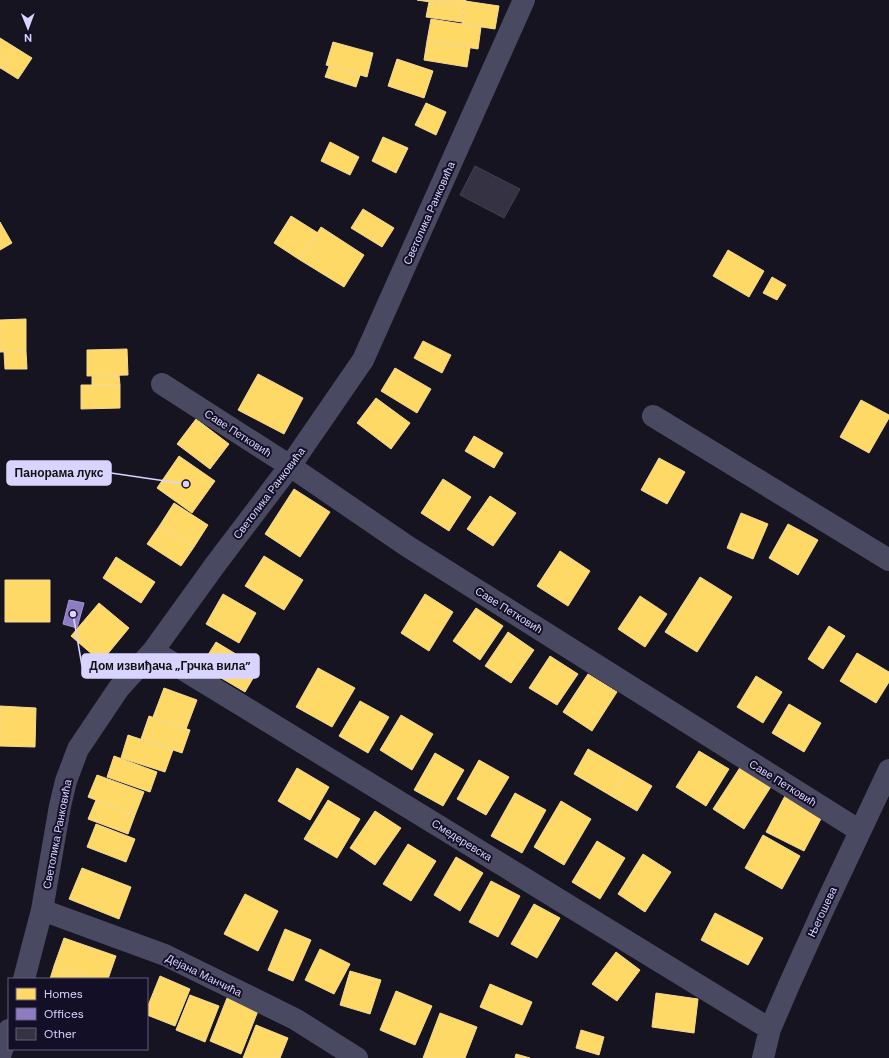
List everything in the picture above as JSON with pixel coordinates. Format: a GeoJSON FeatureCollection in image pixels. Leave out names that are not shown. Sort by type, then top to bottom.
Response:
{"type":"FeatureCollection","features":[{"type":"Feature","properties":{"kind":"street","name":"Светолика Ранковића"},"geometry":{"type":"LineString","coordinates":[[24,978],[42,910],[66,780],[78,749],[119,688],[153,651],[215,565],[290,466],[363,360],[524,0]]}},
{"type":"Feature","properties":{"kind":"street","name":"Саве Петковић"},"geometry":{"type":"LineString","coordinates":[[162,384],[290,466],[414,550],[860,831]]}},
{"type":"Feature","properties":{"kind":"street"},"geometry":{"type":"LineString","coordinates":[[653,416],[889,560]]}},
{"type":"Feature","properties":{"kind":"street","name":"Смедеревска"},"geometry":{"type":"LineString","coordinates":[[153,651],[770,1029]]}},
{"type":"Feature","properties":{"kind":"street","name":"Његошева"},"geometry":{"type":"LineString","coordinates":[[763,1058],[770,1029],[820,917],[889,770]]}},
{"type":"Feature","properties":{"kind":"street","name":"Дејана Манчића"},"geometry":{"type":"LineString","coordinates":[[42,910],[165,955],[295,1019],[357,1058]]}},
{"type":"Feature","properties":{"kind":"street"},"geometry":{"type":"LineString","coordinates":[[0,1056],[8,1033]]}},
{"type":"Feature","properties":{"kind":"building: Homes"},"geometry":{"type":"Polygon","coordinates":[[[417,0],[466,0],[464,7],[417,0]]]}},
{"type":"Feature","properties":{"kind":"building: Homes"},"geometry":{"type":"Polygon","coordinates":[[[465,1],[499,6],[495,29],[462,24],[465,1]]]}},
{"type":"Feature","properties":{"kind":"building: Homes"},"geometry":{"type":"Polygon","coordinates":[[[429,2],[464,7],[462,22],[426,17],[429,2]]]}},
{"type":"Feature","properties":{"kind":"building: Homes"},"geometry":{"type":"Polygon","coordinates":[[[431,19],[481,27],[478,49],[427,41],[431,19]]]}},
{"type":"Feature","properties":{"kind":"building: Homes"},"geometry":{"type":"Polygon","coordinates":[[[0,38],[16,48],[2,69],[0,68],[0,38]]]}},
{"type":"Feature","properties":{"kind":"building: Homes"},"geometry":{"type":"Polygon","coordinates":[[[427,41],[470,48],[467,67],[424,60],[427,41]]]}},
{"type":"Feature","properties":{"kind":"building: Homes"},"geometry":{"type":"Polygon","coordinates":[[[333,42],[373,53],[367,77],[326,65],[333,42]]]}},
{"type":"Feature","properties":{"kind":"building: Homes"},"geometry":{"type":"Polygon","coordinates":[[[16,48],[32,58],[18,79],[2,69],[16,48]]]}},
{"type":"Feature","properties":{"kind":"building: Homes"},"geometry":{"type":"Polygon","coordinates":[[[397,59],[433,71],[424,98],[388,86],[397,59]]]}},
{"type":"Feature","properties":{"kind":"building: Homes"},"geometry":{"type":"Polygon","coordinates":[[[329,66],[360,75],[356,87],[325,77],[329,66]]]}},
{"type":"Feature","properties":{"kind":"building: Homes"},"geometry":{"type":"Polygon","coordinates":[[[426,103],[446,112],[436,135],[415,125],[426,103]]]}},
{"type":"Feature","properties":{"kind":"building: Homes"},"geometry":{"type":"Polygon","coordinates":[[[383,137],[408,148],[396,173],[372,161],[383,137]]]}},
{"type":"Feature","properties":{"kind":"building: Homes"},"geometry":{"type":"Polygon","coordinates":[[[330,142],[359,157],[350,175],[321,161],[330,142]]]}},
{"type":"Feature","properties":{"kind":"building: Homes"},"geometry":{"type":"Polygon","coordinates":[[[363,209],[394,228],[382,247],[351,228],[363,209]]]}},
{"type":"Feature","properties":{"kind":"building: Homes"},"geometry":{"type":"Polygon","coordinates":[[[291,216],[318,233],[300,260],[274,243],[291,216]]]}},
{"type":"Feature","properties":{"kind":"building: Homes"},"geometry":{"type":"Polygon","coordinates":[[[0,222],[12,243],[0,250],[0,222]]]}},
{"type":"Feature","properties":{"kind":"building: Homes"},"geometry":{"type":"Polygon","coordinates":[[[321,227],[364,255],[344,287],[300,260],[321,227]]]}},
{"type":"Feature","properties":{"kind":"building: Homes"},"geometry":{"type":"Polygon","coordinates":[[[728,250],[764,271],[749,297],[713,276],[728,250]]]}},
{"type":"Feature","properties":{"kind":"building: Homes"},"geometry":{"type":"Polygon","coordinates":[[[772,277],[786,285],[777,300],[763,293],[772,277]]]}},
{"type":"Feature","properties":{"kind":"building: Homes"},"geometry":{"type":"Polygon","coordinates":[[[26,319],[26,351],[0,352],[0,320],[26,319]]]}},
{"type":"Feature","properties":{"kind":"building: Homes"},"geometry":{"type":"Polygon","coordinates":[[[423,341],[451,355],[442,373],[414,358],[423,341]]]}},
{"type":"Feature","properties":{"kind":"building: Homes"},"geometry":{"type":"Polygon","coordinates":[[[127,349],[128,375],[87,376],[87,350],[127,349]]]}},
{"type":"Feature","properties":{"kind":"building: Homes"},"geometry":{"type":"Polygon","coordinates":[[[26,351],[27,369],[5,369],[4,352],[26,351]]]}},
{"type":"Feature","properties":{"kind":"building: Homes"},"geometry":{"type":"Polygon","coordinates":[[[395,368],[431,389],[417,413],[381,391],[395,368]]]}},
{"type":"Feature","properties":{"kind":"building: Homes"},"geometry":{"type":"Polygon","coordinates":[[[258,374],[303,398],[284,434],[238,410],[258,374]]]}},
{"type":"Feature","properties":{"kind":"building: Homes"},"geometry":{"type":"Polygon","coordinates":[[[119,375],[120,385],[92,385],[92,376],[119,375]]]}},
{"type":"Feature","properties":{"kind":"building: Homes"},"geometry":{"type":"Polygon","coordinates":[[[81,385],[120,385],[120,408],[81,409],[81,385]]]}},
{"type":"Feature","properties":{"kind":"building: Homes"},"geometry":{"type":"Polygon","coordinates":[[[376,398],[410,423],[391,449],[357,423],[376,398]]]}},
{"type":"Feature","properties":{"kind":"building: Homes"},"geometry":{"type":"Polygon","coordinates":[[[861,400],[889,415],[889,418],[869,453],[840,437],[861,400]]]}},
{"type":"Feature","properties":{"kind":"building: Homes"},"geometry":{"type":"Polygon","coordinates":[[[196,419],[229,444],[210,469],[177,444],[196,419]]]}},
{"type":"Feature","properties":{"kind":"building: Homes"},"geometry":{"type":"Polygon","coordinates":[[[474,436],[503,453],[494,468],[465,451],[474,436]]]}},
{"type":"Feature","properties":{"kind":"building: Homes"},"geometry":{"type":"Polygon","coordinates":[[[179,456],[215,481],[192,513],[157,488],[179,456]]]}},
{"type":"Feature","properties":{"kind":"building: Homes"},"geometry":{"type":"Polygon","coordinates":[[[659,458],[685,472],[667,504],[641,490],[659,458]]]}},
{"type":"Feature","properties":{"kind":"building: Homes"},"geometry":{"type":"Polygon","coordinates":[[[443,479],[471,497],[449,531],[421,513],[443,479]]]}},
{"type":"Feature","properties":{"kind":"building: Homes"},"geometry":{"type":"Polygon","coordinates":[[[294,489],[330,512],[300,557],[265,534],[294,489]]]}},
{"type":"Feature","properties":{"kind":"building: Homes"},"geometry":{"type":"Polygon","coordinates":[[[490,496],[516,513],[493,546],[467,529],[490,496]]]}},
{"type":"Feature","properties":{"kind":"building: Homes"},"geometry":{"type":"Polygon","coordinates":[[[174,503],[208,525],[194,547],[160,525],[174,503]]]}},
{"type":"Feature","properties":{"kind":"building: Homes"},"geometry":{"type":"Polygon","coordinates":[[[741,513],[768,524],[753,559],[727,548],[741,513]]]}},
{"type":"Feature","properties":{"kind":"building: Homes"},"geometry":{"type":"Polygon","coordinates":[[[788,524],[818,540],[798,575],[769,558],[788,524]]]}},
{"type":"Feature","properties":{"kind":"building: Homes"},"geometry":{"type":"Polygon","coordinates":[[[160,525],[194,547],[181,566],[147,544],[160,525]]]}},
{"type":"Feature","properties":{"kind":"building: Homes"},"geometry":{"type":"Polygon","coordinates":[[[560,551],[590,571],[568,606],[537,586],[560,551]]]}},
{"type":"Feature","properties":{"kind":"building: Homes"},"geometry":{"type":"Polygon","coordinates":[[[264,556],[303,580],[284,610],[245,586],[264,556]]]}},
{"type":"Feature","properties":{"kind":"building: Homes"},"geometry":{"type":"Polygon","coordinates":[[[116,557],[155,582],[141,603],[103,578],[116,557]]]}},
{"type":"Feature","properties":{"kind":"building: Homes"},"geometry":{"type":"Polygon","coordinates":[[[700,577],[732,597],[697,652],[665,632],[700,577]]]}},
{"type":"Feature","properties":{"kind":"building: Homes"},"geometry":{"type":"Polygon","coordinates":[[[5,580],[50,580],[50,622],[5,622],[5,580]]]}},
{"type":"Feature","properties":{"kind":"building: Homes"},"geometry":{"type":"Polygon","coordinates":[[[223,594],[256,613],[239,643],[206,624],[223,594]]]}},
{"type":"Feature","properties":{"kind":"building: Homes"},"geometry":{"type":"Polygon","coordinates":[[[425,594],[453,612],[429,651],[401,633],[425,594]]]}},
{"type":"Feature","properties":{"kind":"building: Homes"},"geometry":{"type":"Polygon","coordinates":[[[640,596],[667,614],[645,647],[618,629],[640,596]]]}},
{"type":"Feature","properties":{"kind":"building: Homes"},"geometry":{"type":"Polygon","coordinates":[[[99,603],[129,628],[101,662],[71,636],[99,603]]]}},
{"type":"Feature","properties":{"kind":"building: Homes"},"geometry":{"type":"Polygon","coordinates":[[[476,608],[503,626],[480,660],[453,641],[476,608]]]}},
{"type":"Feature","properties":{"kind":"building: Homes"},"geometry":{"type":"Polygon","coordinates":[[[829,626],[845,636],[823,669],[808,659],[829,626]]]}},
{"type":"Feature","properties":{"kind":"building: Homes"},"geometry":{"type":"Polygon","coordinates":[[[508,632],[534,650],[511,683],[485,666],[508,632]]]}},
{"type":"Feature","properties":{"kind":"building: Homes"},"geometry":{"type":"Polygon","coordinates":[[[216,642],[259,668],[245,692],[201,666],[216,642]]]}},
{"type":"Feature","properties":{"kind":"building: Homes"},"geometry":{"type":"Polygon","coordinates":[[[857,653],[889,672],[889,682],[876,703],[840,681],[857,653]]]}},
{"type":"Feature","properties":{"kind":"building: Homes"},"geometry":{"type":"Polygon","coordinates":[[[550,656],[578,674],[557,705],[529,688],[550,656]]]}},
{"type":"Feature","properties":{"kind":"building: Homes"},"geometry":{"type":"Polygon","coordinates":[[[318,668],[355,688],[332,727],[296,707],[318,668]]]}},
{"type":"Feature","properties":{"kind":"building: Homes"},"geometry":{"type":"Polygon","coordinates":[[[588,674],[617,692],[592,731],[563,712],[588,674]]]}},
{"type":"Feature","properties":{"kind":"building: Homes"},"geometry":{"type":"Polygon","coordinates":[[[756,676],[782,692],[763,723],[737,707],[756,676]]]}},
{"type":"Feature","properties":{"kind":"building: Homes"},"geometry":{"type":"Polygon","coordinates":[[[164,688],[197,700],[186,729],[153,717],[164,688]]]}},
{"type":"Feature","properties":{"kind":"building: Homes"},"geometry":{"type":"Polygon","coordinates":[[[360,701],[389,717],[368,753],[339,736],[360,701]]]}},
{"type":"Feature","properties":{"kind":"building: Homes"},"geometry":{"type":"Polygon","coordinates":[[[789,704],[821,723],[804,752],[772,733],[789,704]]]}},
{"type":"Feature","properties":{"kind":"building: Homes"},"geometry":{"type":"Polygon","coordinates":[[[0,706],[36,708],[35,747],[0,746],[0,706]]]}},
{"type":"Feature","properties":{"kind":"building: Homes"},"geometry":{"type":"Polygon","coordinates":[[[401,715],[433,734],[412,770],[380,750],[401,715]]]}},
{"type":"Feature","properties":{"kind":"building: Homes"},"geometry":{"type":"Polygon","coordinates":[[[149,716],[190,730],[182,753],[141,739],[149,716]]]}},
{"type":"Feature","properties":{"kind":"building: Homes"},"geometry":{"type":"Polygon","coordinates":[[[128,735],[173,750],[165,772],[121,758],[128,735]]]}},
{"type":"Feature","properties":{"kind":"building: Homes"},"geometry":{"type":"Polygon","coordinates":[[[588,749],[628,772],[613,797],[574,774],[588,749]]]}},
{"type":"Feature","properties":{"kind":"building: Homes"},"geometry":{"type":"Polygon","coordinates":[[[699,751],[729,769],[706,806],[676,787],[699,751]]]}},
{"type":"Feature","properties":{"kind":"building: Homes"},"geometry":{"type":"Polygon","coordinates":[[[435,753],[464,770],[443,806],[414,790],[435,753]]]}},
{"type":"Feature","properties":{"kind":"building: Homes"},"geometry":{"type":"Polygon","coordinates":[[[114,756],[157,772],[150,792],[107,777],[114,756]]]}},
{"type":"Feature","properties":{"kind":"building: Homes"},"geometry":{"type":"Polygon","coordinates":[[[479,760],[509,777],[486,815],[457,799],[479,760]]]}},
{"type":"Feature","properties":{"kind":"building: Homes"},"geometry":{"type":"Polygon","coordinates":[[[741,766],[772,785],[744,829],[713,809],[741,766]]]}},
{"type":"Feature","properties":{"kind":"building: Homes"},"geometry":{"type":"Polygon","coordinates":[[[297,768],[329,787],[310,820],[278,801],[297,768]]]}},
{"type":"Feature","properties":{"kind":"building: Homes"},"geometry":{"type":"Polygon","coordinates":[[[628,772],[652,786],[637,811],[613,797],[628,772]]]}},
{"type":"Feature","properties":{"kind":"building: Homes"},"geometry":{"type":"Polygon","coordinates":[[[97,775],[144,792],[135,815],[88,797],[97,775]]]}},
{"type":"Feature","properties":{"kind":"building: Homes"},"geometry":{"type":"Polygon","coordinates":[[[515,793],[546,810],[522,853],[491,836],[515,793]]]}},
{"type":"Feature","properties":{"kind":"building: Homes"},"geometry":{"type":"Polygon","coordinates":[[[786,794],[824,813],[804,851],[766,832],[786,794]]]}},
{"type":"Feature","properties":{"kind":"building: Homes"},"geometry":{"type":"Polygon","coordinates":[[[96,800],[135,815],[128,834],[88,819],[96,800]]]}},
{"type":"Feature","properties":{"kind":"building: Homes"},"geometry":{"type":"Polygon","coordinates":[[[328,800],[360,819],[337,858],[304,839],[328,800]]]}},
{"type":"Feature","properties":{"kind":"building: Homes"},"geometry":{"type":"Polygon","coordinates":[[[561,801],[591,819],[564,865],[534,847],[561,801]]]}},
{"type":"Feature","properties":{"kind":"building: Homes"},"geometry":{"type":"Polygon","coordinates":[[[375,811],[401,828],[375,865],[350,848],[375,811]]]}},
{"type":"Feature","properties":{"kind":"building: Homes"},"geometry":{"type":"Polygon","coordinates":[[[96,824],[135,839],[126,862],[87,847],[96,824]]]}},
{"type":"Feature","properties":{"kind":"building: Homes"},"geometry":{"type":"Polygon","coordinates":[[[763,835],[800,856],[782,889],[745,868],[763,835]]]}},
{"type":"Feature","properties":{"kind":"building: Homes"},"geometry":{"type":"Polygon","coordinates":[[[597,841],[625,858],[600,899],[572,882],[597,841]]]}},
{"type":"Feature","properties":{"kind":"building: Homes"},"geometry":{"type":"Polygon","coordinates":[[[408,844],[436,861],[411,901],[383,884],[408,844]]]}},
{"type":"Feature","properties":{"kind":"building: Homes"},"geometry":{"type":"Polygon","coordinates":[[[643,854],[671,872],[645,912],[618,894],[643,854]]]}},
{"type":"Feature","properties":{"kind":"building: Homes"},"geometry":{"type":"Polygon","coordinates":[[[456,857],[483,873],[460,911],[434,895],[456,857]]]}},
{"type":"Feature","properties":{"kind":"building: Homes"},"geometry":{"type":"Polygon","coordinates":[[[82,868],[131,887],[119,919],[69,899],[82,868]]]}},
{"type":"Feature","properties":{"kind":"building: Homes"},"geometry":{"type":"Polygon","coordinates":[[[491,881],[520,896],[498,937],[469,922],[491,881]]]}},
{"type":"Feature","properties":{"kind":"building: Homes"},"geometry":{"type":"Polygon","coordinates":[[[245,894],[278,911],[258,951],[224,934],[245,894]]]}},
{"type":"Feature","properties":{"kind":"building: Homes"},"geometry":{"type":"Polygon","coordinates":[[[534,904],[560,918],[537,958],[511,944],[534,904]]]}},
{"type":"Feature","properties":{"kind":"building: Homes"},"geometry":{"type":"Polygon","coordinates":[[[715,913],[763,938],[748,965],[701,940],[715,913]]]}},
{"type":"Feature","properties":{"kind":"building: Homes"},"geometry":{"type":"Polygon","coordinates":[[[285,929],[311,940],[293,981],[268,970],[285,929]]]}},
{"type":"Feature","properties":{"kind":"building: Homes"},"geometry":{"type":"Polygon","coordinates":[[[64,938],[116,956],[108,978],[89,978],[54,966],[64,938]]]}},
{"type":"Feature","properties":{"kind":"building: Homes"},"geometry":{"type":"Polygon","coordinates":[[[320,949],[350,964],[334,994],[305,980],[320,949]]]}},
{"type":"Feature","properties":{"kind":"building: Homes"},"geometry":{"type":"Polygon","coordinates":[[[616,952],[640,970],[617,1001],[592,984],[616,952]]]}},
{"type":"Feature","properties":{"kind":"building: Homes"},"geometry":{"type":"Polygon","coordinates":[[[54,966],[89,978],[50,978],[54,966]]]}},
{"type":"Feature","properties":{"kind":"building: Homes"},"geometry":{"type":"Polygon","coordinates":[[[350,971],[381,980],[370,1014],[340,1005],[350,971]]]}},
{"type":"Feature","properties":{"kind":"building: Homes"},"geometry":{"type":"Polygon","coordinates":[[[160,976],[190,989],[175,1026],[148,1015],[148,1006],[160,976]]]}},
{"type":"Feature","properties":{"kind":"building: Homes"},"geometry":{"type":"Polygon","coordinates":[[[490,984],[532,1002],[522,1025],[480,1007],[490,984]]]}},
{"type":"Feature","properties":{"kind":"building: Homes"},"geometry":{"type":"Polygon","coordinates":[[[396,991],[432,1006],[415,1045],[380,1030],[396,991]]]}},
{"type":"Feature","properties":{"kind":"building: Homes"},"geometry":{"type":"Polygon","coordinates":[[[656,993],[698,999],[694,1033],[652,1027],[656,993]]]}},
{"type":"Feature","properties":{"kind":"building: Homes"},"geometry":{"type":"Polygon","coordinates":[[[190,995],[219,1006],[205,1042],[176,1030],[190,995]]]}},
{"type":"Feature","properties":{"kind":"building: Homes"},"geometry":{"type":"Polygon","coordinates":[[[227,998],[258,1011],[241,1054],[210,1041],[227,998]]]}},
{"type":"Feature","properties":{"kind":"building: Homes"},"geometry":{"type":"Polygon","coordinates":[[[440,1013],[477,1027],[465,1058],[423,1058],[440,1013]]]}},
{"type":"Feature","properties":{"kind":"building: Homes"},"geometry":{"type":"Polygon","coordinates":[[[256,1025],[288,1038],[280,1058],[243,1058],[256,1025]]]}},
{"type":"Feature","properties":{"kind":"building: Homes"},"geometry":{"type":"Polygon","coordinates":[[[581,1030],[604,1037],[599,1055],[576,1048],[581,1030]]]}},
{"type":"Feature","properties":{"kind":"building: Homes"},"geometry":{"type":"Polygon","coordinates":[[[516,1054],[530,1058],[515,1058],[516,1054]]]}},
{"type":"Feature","properties":{"kind":"building: Offices"},"geometry":{"type":"Polygon","coordinates":[[[69,600],[84,603],[77,628],[63,624],[69,600]]]}},
{"type":"Feature","properties":{"kind":"building: Other"},"geometry":{"type":"Polygon","coordinates":[[[475,166],[520,189],[504,218],[460,195],[475,166]]]}},
{"type":"Feature","properties":{"kind":"place","name":"Панорама лукс"},"geometry":{"type":"Point","coordinates":[186,484]}},
{"type":"Feature","properties":{"kind":"place","name":"Дом извиђача „Грчка вила”"},"geometry":{"type":"Point","coordinates":[73,614]}}]}
